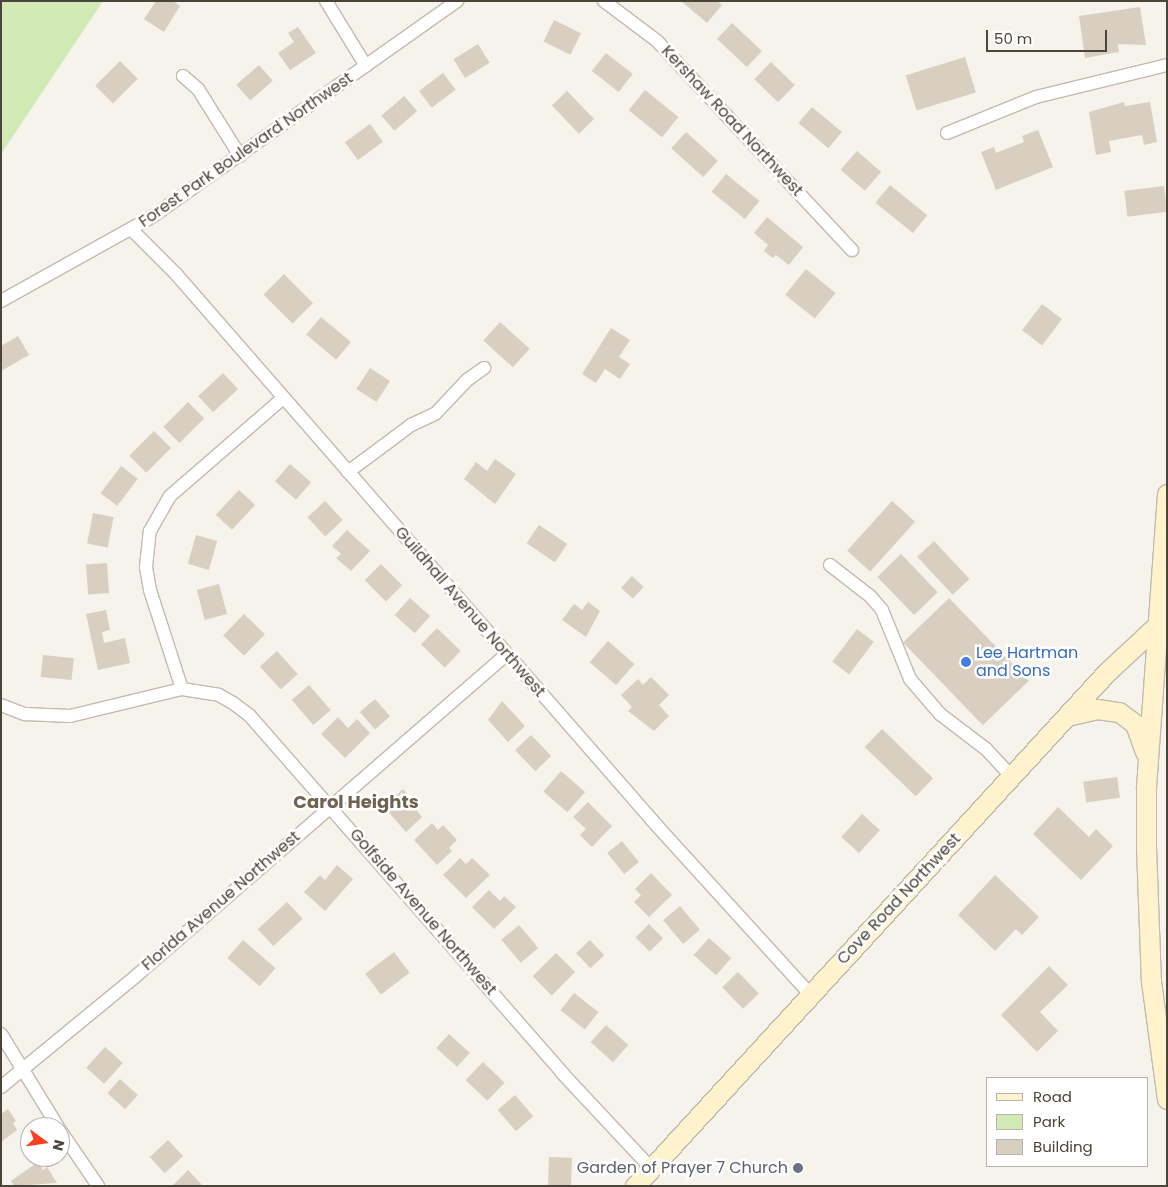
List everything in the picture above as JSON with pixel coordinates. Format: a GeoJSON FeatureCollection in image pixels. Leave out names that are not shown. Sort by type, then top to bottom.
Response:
{"type":"FeatureCollection","features":[{"type":"Feature","properties":{"kind":"main road"},"geometry":{"type":"LineString","coordinates":[[1167,494],[1162,621],[1148,764],[1146,848],[1151,981],[1167,1099]]}},
{"type":"Feature","properties":{"kind":"main road","name":"Cove Road Northwest"},"geometry":{"type":"LineString","coordinates":[[635,1186],[650,1167],[1067,716],[1162,621]]}},
{"type":"Feature","properties":{"kind":"main road"},"geometry":{"type":"LineString","coordinates":[[1067,716],[1098,709],[1128,716],[1142,736],[1148,764]]}},
{"type":"Feature","properties":{"kind":"street"},"geometry":{"type":"LineString","coordinates":[[326,1],[366,66]]}},
{"type":"Feature","properties":{"kind":"street","name":"Forest Park Boulevard Northwest"},"geometry":{"type":"LineString","coordinates":[[1,301],[131,229],[240,156],[457,1]]}},
{"type":"Feature","properties":{"kind":"street","name":"Kershaw Road Northwest"},"geometry":{"type":"LineString","coordinates":[[604,1],[639,24],[657,41],[852,250]]}},
{"type":"Feature","properties":{"kind":"street"},"geometry":{"type":"LineString","coordinates":[[947,133],[1036,97],[1167,65]]}},
{"type":"Feature","properties":{"kind":"street"},"geometry":{"type":"LineString","coordinates":[[183,76],[198,90],[240,156]]}},
{"type":"Feature","properties":{"kind":"street","name":"Guildhall Avenue Northwest"},"geometry":{"type":"LineString","coordinates":[[131,229],[176,274],[749,930],[810,994]]}},
{"type":"Feature","properties":{"kind":"street"},"geometry":{"type":"LineString","coordinates":[[348,472],[411,425],[435,414],[467,380],[484,368]]}},
{"type":"Feature","properties":{"kind":"street"},"geometry":{"type":"LineString","coordinates":[[182,689],[150,590],[146,567],[150,532],[170,496],[283,398]]}},
{"type":"Feature","properties":{"kind":"street"},"geometry":{"type":"LineString","coordinates":[[830,565],[870,596],[882,610],[910,679],[940,714],[986,749],[1012,776]]}},
{"type":"Feature","properties":{"kind":"street","name":"Florida Avenue Northwest"},"geometry":{"type":"LineString","coordinates":[[1,1086],[23,1071],[507,654]]}},
{"type":"Feature","properties":{"kind":"street","name":"Golfside Avenue Northwest"},"geometry":{"type":"LineString","coordinates":[[1,705],[25,714],[70,716],[182,689],[219,695],[233,702],[250,716],[330,805],[563,1074],[650,1167]]}},
{"type":"Feature","properties":{"kind":"street"},"geometry":{"type":"LineString","coordinates":[[1,1034],[52,1117]]}},
{"type":"Feature","properties":{"kind":"street"},"geometry":{"type":"LineString","coordinates":[[70,1145],[98,1186]]}},
{"type":"Feature","properties":{"kind":"green space"},"geometry":{"type":"Polygon","coordinates":[[[1,1],[103,1],[1,154],[1,1]]]}},
{"type":"Feature","properties":{"kind":"building"},"geometry":{"type":"Polygon","coordinates":[[[156,1],[173,1],[180,6],[164,32],[144,19],[156,1]]]}},
{"type":"Feature","properties":{"kind":"building"},"geometry":{"type":"Polygon","coordinates":[[[681,1],[717,1],[722,5],[707,23],[681,1]]]}},
{"type":"Feature","properties":{"kind":"building"},"geometry":{"type":"Polygon","coordinates":[[[1140,7],[1146,45],[1118,44],[1119,52],[1085,58],[1079,16],[1140,7]]]}},
{"type":"Feature","properties":{"kind":"building"},"geometry":{"type":"Polygon","coordinates":[[[554,20],[581,33],[570,55],[543,42],[554,20]]]}},
{"type":"Feature","properties":{"kind":"building"},"geometry":{"type":"Polygon","coordinates":[[[732,23],[762,51],[747,67],[717,39],[732,23]]]}},
{"type":"Feature","properties":{"kind":"building"},"geometry":{"type":"Polygon","coordinates":[[[298,27],[316,53],[290,70],[278,53],[294,42],[288,33],[298,27]]]}},
{"type":"Feature","properties":{"kind":"building"},"geometry":{"type":"Polygon","coordinates":[[[478,44],[490,63],[465,78],[453,59],[478,44]]]}},
{"type":"Feature","properties":{"kind":"building"},"geometry":{"type":"Polygon","coordinates":[[[606,53],[633,74],[619,92],[592,71],[606,53]]]}},
{"type":"Feature","properties":{"kind":"building"},"geometry":{"type":"Polygon","coordinates":[[[965,57],[976,92],[917,111],[906,75],[965,57]]]}},
{"type":"Feature","properties":{"kind":"building"},"geometry":{"type":"Polygon","coordinates":[[[120,61],[138,79],[113,103],[95,86],[120,61]]]}},
{"type":"Feature","properties":{"kind":"building"},"geometry":{"type":"Polygon","coordinates":[[[771,62],[795,85],[778,102],[754,79],[771,62]]]}},
{"type":"Feature","properties":{"kind":"building"},"geometry":{"type":"Polygon","coordinates":[[[259,65],[273,81],[250,101],[236,85],[259,65]]]}},
{"type":"Feature","properties":{"kind":"building"},"geometry":{"type":"Polygon","coordinates":[[[443,73],[456,90],[432,108],[419,91],[443,73]]]}},
{"type":"Feature","properties":{"kind":"building"},"geometry":{"type":"Polygon","coordinates":[[[645,90],[678,117],[662,137],[629,110],[645,90]]]}},
{"type":"Feature","properties":{"kind":"building"},"geometry":{"type":"Polygon","coordinates":[[[567,91],[594,119],[579,134],[552,106],[567,91]]]}},
{"type":"Feature","properties":{"kind":"building"},"geometry":{"type":"Polygon","coordinates":[[[404,96],[417,111],[394,131],[381,116],[404,96]]]}},
{"type":"Feature","properties":{"kind":"building"},"geometry":{"type":"Polygon","coordinates":[[[1124,102],[1125,106],[1150,102],[1157,142],[1144,145],[1142,135],[1109,141],[1111,152],[1096,155],[1089,112],[1124,102]]]}},
{"type":"Feature","properties":{"kind":"building"},"geometry":{"type":"Polygon","coordinates":[[[812,107],[842,132],[828,148],[799,123],[812,107]]]}},
{"type":"Feature","properties":{"kind":"building"},"geometry":{"type":"Polygon","coordinates":[[[370,124],[383,142],[358,160],[345,142],[370,124]]]}},
{"type":"Feature","properties":{"kind":"building"},"geometry":{"type":"Polygon","coordinates":[[[1038,130],[1053,167],[996,190],[981,152],[994,147],[996,153],[1024,142],[1022,136],[1038,130]]]}},
{"type":"Feature","properties":{"kind":"building"},"geometry":{"type":"Polygon","coordinates":[[[686,132],[718,161],[703,177],[671,148],[686,132]]]}},
{"type":"Feature","properties":{"kind":"building"},"geometry":{"type":"Polygon","coordinates":[[[857,151],[881,172],[865,191],[841,170],[857,151]]]}},
{"type":"Feature","properties":{"kind":"building"},"geometry":{"type":"Polygon","coordinates":[[[726,174],[759,201],[745,219],[712,192],[726,174]]]}},
{"type":"Feature","properties":{"kind":"building"},"geometry":{"type":"Polygon","coordinates":[[[890,185],[927,215],[913,233],[876,203],[890,185]]]}},
{"type":"Feature","properties":{"kind":"building"},"geometry":{"type":"Polygon","coordinates":[[[1164,186],[1167,212],[1127,217],[1124,191],[1164,186]]]}},
{"type":"Feature","properties":{"kind":"building"},"geometry":{"type":"Polygon","coordinates":[[[767,217],[803,247],[789,265],[776,255],[773,258],[764,251],[768,245],[754,233],[767,217]]]}},
{"type":"Feature","properties":{"kind":"building"},"geometry":{"type":"Polygon","coordinates":[[[806,269],[836,293],[815,319],[785,295],[806,269]]]}},
{"type":"Feature","properties":{"kind":"building"},"geometry":{"type":"Polygon","coordinates":[[[284,274],[313,303],[292,323],[263,295],[284,274]]]}},
{"type":"Feature","properties":{"kind":"building"},"geometry":{"type":"Polygon","coordinates":[[[1042,304],[1062,319],[1042,345],[1022,330],[1042,304]]]}},
{"type":"Feature","properties":{"kind":"building"},"geometry":{"type":"Polygon","coordinates":[[[321,317],[351,342],[336,360],[306,335],[321,317]]]}},
{"type":"Feature","properties":{"kind":"building"},"geometry":{"type":"Polygon","coordinates":[[[500,322],[530,349],[513,367],[483,341],[500,322]]]}},
{"type":"Feature","properties":{"kind":"building"},"geometry":{"type":"Polygon","coordinates":[[[611,328],[630,340],[619,357],[630,364],[620,379],[605,369],[596,383],[582,374],[611,328]]]}},
{"type":"Feature","properties":{"kind":"building"},"geometry":{"type":"Polygon","coordinates":[[[18,336],[29,355],[1,371],[1,346],[18,336]]]}},
{"type":"Feature","properties":{"kind":"building"},"geometry":{"type":"Polygon","coordinates":[[[370,368],[390,381],[377,402],[356,389],[370,368]]]}},
{"type":"Feature","properties":{"kind":"building"},"geometry":{"type":"Polygon","coordinates":[[[223,373],[238,389],[213,412],[198,396],[223,373]]]}},
{"type":"Feature","properties":{"kind":"building"},"geometry":{"type":"Polygon","coordinates":[[[188,402],[204,418],[180,443],[163,427],[188,402]]]}},
{"type":"Feature","properties":{"kind":"building"},"geometry":{"type":"Polygon","coordinates":[[[154,431],[171,448],[146,473],[129,456],[154,431]]]}},
{"type":"Feature","properties":{"kind":"building"},"geometry":{"type":"Polygon","coordinates":[[[495,459],[516,474],[495,504],[464,479],[476,462],[487,471],[495,459]]]}},
{"type":"Feature","properties":{"kind":"building"},"geometry":{"type":"Polygon","coordinates":[[[290,464],[311,482],[296,500],[275,481],[290,464]]]}},
{"type":"Feature","properties":{"kind":"building"},"geometry":{"type":"Polygon","coordinates":[[[121,466],[138,479],[117,506],[101,493],[121,466]]]}},
{"type":"Feature","properties":{"kind":"building"},"geometry":{"type":"Polygon","coordinates":[[[239,490],[255,505],[232,530],[216,515],[239,490]]]}},
{"type":"Feature","properties":{"kind":"building"},"geometry":{"type":"Polygon","coordinates":[[[325,501],[343,520],[325,536],[307,517],[325,501]]]}},
{"type":"Feature","properties":{"kind":"building"},"geometry":{"type":"Polygon","coordinates":[[[892,501],[915,522],[870,572],[847,551],[892,501]]]}},
{"type":"Feature","properties":{"kind":"building"},"geometry":{"type":"Polygon","coordinates":[[[93,513],[114,517],[108,547],[87,543],[93,513]]]}},
{"type":"Feature","properties":{"kind":"building"},"geometry":{"type":"Polygon","coordinates":[[[539,525],[567,544],[555,562],[527,543],[539,525]]]}},
{"type":"Feature","properties":{"kind":"building"},"geometry":{"type":"Polygon","coordinates":[[[347,530],[370,551],[351,571],[336,558],[341,554],[332,546],[347,530]]]}},
{"type":"Feature","properties":{"kind":"building"},"geometry":{"type":"Polygon","coordinates":[[[196,535],[217,541],[209,570],[188,564],[196,535]]]}},
{"type":"Feature","properties":{"kind":"building"},"geometry":{"type":"Polygon","coordinates":[[[934,541],[969,579],[953,595],[917,557],[934,541]]]}},
{"type":"Feature","properties":{"kind":"building"},"geometry":{"type":"Polygon","coordinates":[[[901,554],[938,592],[914,615],[877,577],[901,554]]]}},
{"type":"Feature","properties":{"kind":"building"},"geometry":{"type":"Polygon","coordinates":[[[107,563],[109,593],[88,594],[86,564],[107,563]]]}},
{"type":"Feature","properties":{"kind":"building"},"geometry":{"type":"Polygon","coordinates":[[[381,564],[402,585],[386,601],[365,580],[381,564]]]}},
{"type":"Feature","properties":{"kind":"building"},"geometry":{"type":"Polygon","coordinates":[[[632,576],[644,587],[633,599],[621,588],[632,576]]]}},
{"type":"Feature","properties":{"kind":"building"},"geometry":{"type":"Polygon","coordinates":[[[219,584],[227,614],[205,620],[197,590],[219,584]]]}},
{"type":"Feature","properties":{"kind":"building"},"geometry":{"type":"Polygon","coordinates":[[[410,598],[430,616],[415,633],[395,615],[410,598]]]}},
{"type":"Feature","properties":{"kind":"building","name":"Lee Hartman and Sons"},"geometry":{"type":"Polygon","coordinates":[[[949,598],[1029,681],[983,725],[903,642],[949,598]]]}},
{"type":"Feature","properties":{"kind":"building"},"geometry":{"type":"Polygon","coordinates":[[[588,602],[600,611],[586,637],[562,620],[574,604],[582,610],[588,602]]]}},
{"type":"Feature","properties":{"kind":"building"},"geometry":{"type":"Polygon","coordinates":[[[106,610],[110,630],[102,632],[104,643],[125,638],[130,663],[98,670],[86,614],[106,610]]]}},
{"type":"Feature","properties":{"kind":"building"},"geometry":{"type":"Polygon","coordinates":[[[244,614],[265,634],[244,656],[223,636],[244,614]]]}},
{"type":"Feature","properties":{"kind":"building"},"geometry":{"type":"Polygon","coordinates":[[[437,628],[461,651],[445,667],[421,645],[437,628]]]}},
{"type":"Feature","properties":{"kind":"building"},"geometry":{"type":"Polygon","coordinates":[[[857,629],[874,642],[849,674],[832,662],[857,629]]]}},
{"type":"Feature","properties":{"kind":"building"},"geometry":{"type":"Polygon","coordinates":[[[608,641],[634,664],[616,685],[590,662],[608,641]]]}},
{"type":"Feature","properties":{"kind":"building"},"geometry":{"type":"Polygon","coordinates":[[[277,651],[298,674],[281,689],[260,666],[277,651]]]}},
{"type":"Feature","properties":{"kind":"building"},"geometry":{"type":"Polygon","coordinates":[[[43,655],[74,658],[72,680],[41,677],[43,655]]]}},
{"type":"Feature","properties":{"kind":"building"},"geometry":{"type":"Polygon","coordinates":[[[651,677],[669,695],[659,705],[669,716],[654,731],[628,711],[632,707],[621,695],[638,679],[643,685],[651,677]]]}},
{"type":"Feature","properties":{"kind":"building"},"geometry":{"type":"Polygon","coordinates":[[[309,685],[331,710],[313,725],[292,700],[309,685]]]}},
{"type":"Feature","properties":{"kind":"building"},"geometry":{"type":"Polygon","coordinates":[[[375,699],[390,716],[375,729],[360,712],[375,699]]]}},
{"type":"Feature","properties":{"kind":"building"},"geometry":{"type":"Polygon","coordinates":[[[502,701],[525,726],[508,742],[488,720],[502,701]]]}},
{"type":"Feature","properties":{"kind":"building"},"geometry":{"type":"Polygon","coordinates":[[[338,717],[348,728],[357,719],[370,733],[345,758],[321,734],[338,717]]]}},
{"type":"Feature","properties":{"kind":"building"},"geometry":{"type":"Polygon","coordinates":[[[882,729],[933,778],[916,796],[865,747],[882,729]]]}},
{"type":"Feature","properties":{"kind":"building"},"geometry":{"type":"Polygon","coordinates":[[[531,735],[551,756],[535,771],[515,750],[531,735]]]}},
{"type":"Feature","properties":{"kind":"building"},"geometry":{"type":"Polygon","coordinates":[[[561,771],[585,792],[567,812],[543,791],[561,771]]]}},
{"type":"Feature","properties":{"kind":"building"},"geometry":{"type":"Polygon","coordinates":[[[1117,777],[1120,798],[1086,803],[1083,782],[1117,777]]]}},
{"type":"Feature","properties":{"kind":"building"},"geometry":{"type":"Polygon","coordinates":[[[403,789],[418,806],[415,808],[422,817],[406,832],[384,807],[403,789]]]}},
{"type":"Feature","properties":{"kind":"building"},"geometry":{"type":"Polygon","coordinates":[[[588,802],[612,826],[592,847],[580,835],[586,829],[573,817],[588,802]]]}},
{"type":"Feature","properties":{"kind":"building"},"geometry":{"type":"Polygon","coordinates":[[[1058,807],[1089,837],[1096,829],[1113,846],[1081,880],[1033,834],[1058,807]]]}},
{"type":"Feature","properties":{"kind":"building"},"geometry":{"type":"Polygon","coordinates":[[[862,814],[880,830],[859,853],[841,837],[862,814]]]}},
{"type":"Feature","properties":{"kind":"building"},"geometry":{"type":"Polygon","coordinates":[[[432,823],[438,830],[443,825],[457,840],[449,848],[452,851],[437,865],[414,840],[432,823]]]}},
{"type":"Feature","properties":{"kind":"building"},"geometry":{"type":"Polygon","coordinates":[[[622,841],[639,862],[624,874],[607,853],[622,841]]]}},
{"type":"Feature","properties":{"kind":"building"},"geometry":{"type":"Polygon","coordinates":[[[460,858],[466,864],[472,858],[490,875],[466,898],[443,875],[460,858]]]}},
{"type":"Feature","properties":{"kind":"building"},"geometry":{"type":"Polygon","coordinates":[[[337,865],[353,879],[325,911],[304,892],[320,875],[325,880],[337,865]]]}},
{"type":"Feature","properties":{"kind":"building"},"geometry":{"type":"Polygon","coordinates":[[[651,873],[672,895],[649,917],[634,902],[641,895],[635,889],[651,873]]]}},
{"type":"Feature","properties":{"kind":"building"},"geometry":{"type":"Polygon","coordinates":[[[995,875],[1039,917],[1022,935],[1016,929],[995,951],[958,915],[995,875]]]}},
{"type":"Feature","properties":{"kind":"building"},"geometry":{"type":"Polygon","coordinates":[[[489,890],[500,901],[504,896],[516,907],[494,929],[472,907],[489,890]]]}},
{"type":"Feature","properties":{"kind":"building"},"geometry":{"type":"Polygon","coordinates":[[[287,902],[303,919],[273,946],[258,929],[287,902]]]}},
{"type":"Feature","properties":{"kind":"building"},"geometry":{"type":"Polygon","coordinates":[[[680,906],[700,930],[683,944],[663,920],[680,906]]]}},
{"type":"Feature","properties":{"kind":"building"},"geometry":{"type":"Polygon","coordinates":[[[649,924],[663,938],[650,952],[636,937],[649,924]]]}},
{"type":"Feature","properties":{"kind":"building"},"geometry":{"type":"Polygon","coordinates":[[[519,925],[538,948],[521,963],[501,940],[519,925]]]}},
{"type":"Feature","properties":{"kind":"building"},"geometry":{"type":"Polygon","coordinates":[[[709,938],[731,958],[716,975],[694,955],[709,938]]]}},
{"type":"Feature","properties":{"kind":"building"},"geometry":{"type":"Polygon","coordinates":[[[243,940],[275,968],[260,986],[227,958],[243,940]]]}},
{"type":"Feature","properties":{"kind":"building"},"geometry":{"type":"Polygon","coordinates":[[[590,940],[604,955],[590,968],[576,953],[590,940]]]}},
{"type":"Feature","properties":{"kind":"building"},"geometry":{"type":"Polygon","coordinates":[[[394,952],[410,973],[381,994],[365,974],[394,952]]]}},
{"type":"Feature","properties":{"kind":"building"},"geometry":{"type":"Polygon","coordinates":[[[556,953],[575,972],[552,995],[533,976],[556,953]]]}},
{"type":"Feature","properties":{"kind":"building"},"geometry":{"type":"Polygon","coordinates":[[[1049,966],[1068,985],[1040,1012],[1058,1031],[1037,1052],[1001,1015],[1049,966]]]}},
{"type":"Feature","properties":{"kind":"building"},"geometry":{"type":"Polygon","coordinates":[[[738,972],[759,994],[743,1009],[722,987],[738,972]]]}},
{"type":"Feature","properties":{"kind":"building"},"geometry":{"type":"Polygon","coordinates":[[[574,993],[598,1012],[585,1029],[560,1010],[574,993]]]}},
{"type":"Feature","properties":{"kind":"building"},"geometry":{"type":"Polygon","coordinates":[[[606,1025],[628,1045],[613,1062],[591,1042],[606,1025]]]}},
{"type":"Feature","properties":{"kind":"building"},"geometry":{"type":"Polygon","coordinates":[[[449,1034],[470,1053],[457,1067],[436,1048],[449,1034]]]}},
{"type":"Feature","properties":{"kind":"building"},"geometry":{"type":"Polygon","coordinates":[[[105,1047],[123,1063],[104,1084],[86,1068],[105,1047]]]}},
{"type":"Feature","properties":{"kind":"building"},"geometry":{"type":"Polygon","coordinates":[[[483,1062],[505,1083],[487,1101],[466,1080],[483,1062]]]}},
{"type":"Feature","properties":{"kind":"building"},"geometry":{"type":"Polygon","coordinates":[[[120,1079],[138,1095],[125,1109],[107,1093],[120,1079]]]}},
{"type":"Feature","properties":{"kind":"building"},"geometry":{"type":"Polygon","coordinates":[[[515,1095],[533,1116],[516,1131],[498,1110],[515,1095]]]}},
{"type":"Feature","properties":{"kind":"building"},"geometry":{"type":"Polygon","coordinates":[[[8,1109],[16,1121],[13,1123],[17,1130],[1,1142],[1,1114],[8,1109]]]}},
{"type":"Feature","properties":{"kind":"building"},"geometry":{"type":"Polygon","coordinates":[[[168,1140],[183,1156],[165,1173],[150,1157],[168,1140]]]}},
{"type":"Feature","properties":{"kind":"building"},"geometry":{"type":"Polygon","coordinates":[[[549,1157],[572,1158],[571,1186],[548,1186],[549,1157]]]}},
{"type":"Feature","properties":{"kind":"building"},"geometry":{"type":"Polygon","coordinates":[[[31,1167],[41,1167],[43,1170],[47,1167],[57,1183],[14,1186],[11,1181],[31,1167]]]}},
{"type":"Feature","properties":{"kind":"building"},"geometry":{"type":"Polygon","coordinates":[[[188,1170],[203,1186],[172,1186],[188,1170]]]}},
{"type":"Feature","properties":{"kind":"place","name":"Lee Hartman and Sons"},"geometry":{"type":"Point","coordinates":[966,662]}},
{"type":"Feature","properties":{"kind":"place","name":"Garden of Prayer 7 Church"},"geometry":{"type":"Point","coordinates":[798,1168]}},
{"type":"Feature","properties":{"kind":"district","name":"Carol Heights"},"geometry":{"type":"Point","coordinates":[356,802]}}]}
